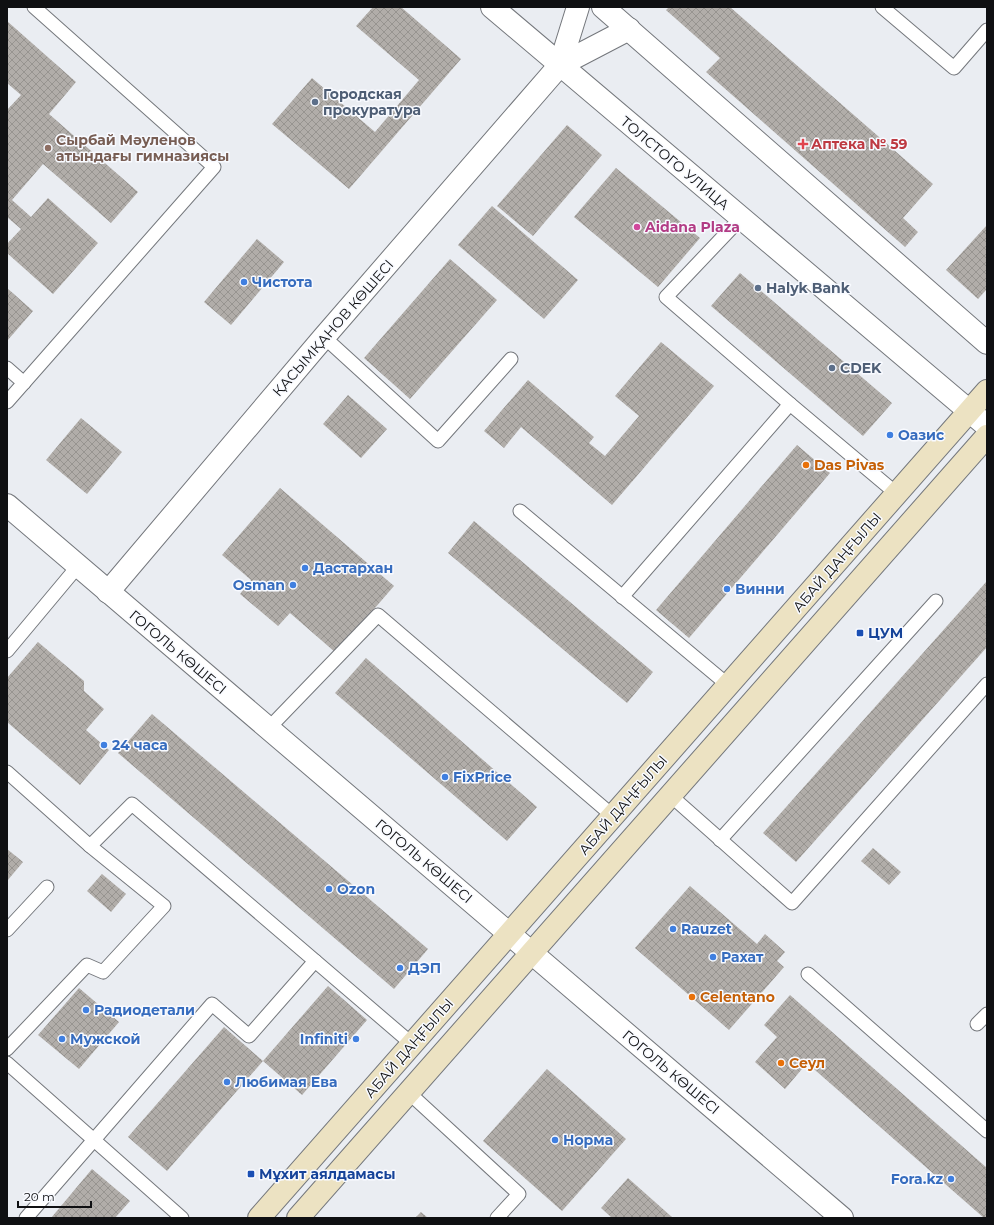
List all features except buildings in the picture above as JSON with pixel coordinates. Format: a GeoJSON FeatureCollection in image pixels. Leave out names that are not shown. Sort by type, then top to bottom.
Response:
{"type":"FeatureCollection","features":[{"type":"Feature","properties":{"kind":"main road","name":"АБАЙ ДАҢҒЫЛЫ"},"geometry":{"type":"LineString","coordinates":[[258,1218],[987,391]]}},
{"type":"Feature","properties":{"kind":"main road","name":"АБАЙ ДАҢҒЫЛЫ"},"geometry":{"type":"LineString","coordinates":[[298,1218],[987,436]]}},
{"type":"Feature","properties":{"kind":"street","name":"ТОЛСТОГО УЛИЦА"},"geometry":{"type":"LineString","coordinates":[[492,7],[987,426]]}},
{"type":"Feature","properties":{"kind":"street","name":"ҚАСЫМҚАНОВ КӨШЕСІ"},"geometry":{"type":"LineString","coordinates":[[560,65],[578,7]]}},
{"type":"Feature","properties":{"kind":"street"},"geometry":{"type":"LineString","coordinates":[[603,7],[987,343]]}},
{"type":"Feature","properties":{"kind":"street","name":"ҚАСЫМҚАНОВ КӨШЕСІ"},"geometry":{"type":"LineString","coordinates":[[108,592],[324,337],[560,65],[629,29]]}},
{"type":"Feature","properties":{"kind":"street","name":"ГОГОЛЬ КӨШЕСІ"},"geometry":{"type":"LineString","coordinates":[[7,505],[842,1218]]}},
{"type":"Feature","properties":{"kind":"lane"},"geometry":{"type":"LineString","coordinates":[[7,402],[214,167],[34,7]]}},
{"type":"Feature","properties":{"kind":"lane"},"geometry":{"type":"LineString","coordinates":[[882,7],[954,68],[987,30]]}},
{"type":"Feature","properties":{"kind":"lane"},"geometry":{"type":"LineString","coordinates":[[741,218],[666,298],[897,494]]}},
{"type":"Feature","properties":{"kind":"lane"},"geometry":{"type":"LineString","coordinates":[[324,337],[438,441],[511,359]]}},
{"type":"Feature","properties":{"kind":"lane"},"geometry":{"type":"LineString","coordinates":[[7,368],[24,383]]}},
{"type":"Feature","properties":{"kind":"lane"},"geometry":{"type":"LineString","coordinates":[[622,597],[790,404]]}},
{"type":"Feature","properties":{"kind":"lane"},"geometry":{"type":"LineString","coordinates":[[520,511],[728,685]]}},
{"type":"Feature","properties":{"kind":"lane"},"geometry":{"type":"LineString","coordinates":[[7,651],[78,566]]}},
{"type":"Feature","properties":{"kind":"lane"},"geometry":{"type":"LineString","coordinates":[[720,840],[936,601]]}},
{"type":"Feature","properties":{"kind":"lane"},"geometry":{"type":"LineString","coordinates":[[268,729],[378,615],[613,816]]}},
{"type":"Feature","properties":{"kind":"lane"},"geometry":{"type":"LineString","coordinates":[[670,795],[792,903],[987,684]]}},
{"type":"Feature","properties":{"kind":"lane"},"geometry":{"type":"LineString","coordinates":[[7,772],[90,846],[164,906],[103,972],[87,965],[7,1049]]}},
{"type":"Feature","properties":{"kind":"lane"},"geometry":{"type":"LineString","coordinates":[[90,846],[132,804],[412,1044]]}},
{"type":"Feature","properties":{"kind":"lane"},"geometry":{"type":"LineString","coordinates":[[7,930],[47,887]]}},
{"type":"Feature","properties":{"kind":"lane"},"geometry":{"type":"LineString","coordinates":[[26,1218],[212,1004],[249,1036],[315,961]]}},
{"type":"Feature","properties":{"kind":"lane"},"geometry":{"type":"LineString","coordinates":[[808,974],[987,1132]]}},
{"type":"Feature","properties":{"kind":"lane"},"geometry":{"type":"LineString","coordinates":[[977,1024],[987,1014]]}},
{"type":"Feature","properties":{"kind":"lane"},"geometry":{"type":"LineString","coordinates":[[7,1063],[95,1140],[175,1216]]}},
{"type":"Feature","properties":{"kind":"lane"},"geometry":{"type":"LineString","coordinates":[[408,1092],[519,1194],[497,1218]]}},
{"type":"Feature","properties":{"kind":"place","name":"Городская прокуратура"},"geometry":{"type":"Point","coordinates":[315,102]}},
{"type":"Feature","properties":{"kind":"place","name":"Аптека № 59"},"geometry":{"type":"Point","coordinates":[803,144]}},
{"type":"Feature","properties":{"kind":"place","name":"Сырбай Мәуленов атындағы гимназиясы"},"geometry":{"type":"Point","coordinates":[48,148]}},
{"type":"Feature","properties":{"kind":"place","name":"Aidana Plaza"},"geometry":{"type":"Point","coordinates":[637,227]}},
{"type":"Feature","properties":{"kind":"place","name":"Чистота"},"geometry":{"type":"Point","coordinates":[244,282]}},
{"type":"Feature","properties":{"kind":"place","name":"Halyk Bank"},"geometry":{"type":"Point","coordinates":[758,288]}},
{"type":"Feature","properties":{"kind":"place","name":"CDEK"},"geometry":{"type":"Point","coordinates":[832,368]}},
{"type":"Feature","properties":{"kind":"place","name":"Оазис"},"geometry":{"type":"Point","coordinates":[890,435]}},
{"type":"Feature","properties":{"kind":"place","name":"Das Pivas"},"geometry":{"type":"Point","coordinates":[806,465]}},
{"type":"Feature","properties":{"kind":"place","name":"Дастархан"},"geometry":{"type":"Point","coordinates":[305,568]}},
{"type":"Feature","properties":{"kind":"place","name":"Osman"},"geometry":{"type":"Point","coordinates":[293,585]}},
{"type":"Feature","properties":{"kind":"place","name":"Винни"},"geometry":{"type":"Point","coordinates":[727,589]}},
{"type":"Feature","properties":{"kind":"place","name":"ЦУМ"},"geometry":{"type":"Point","coordinates":[860,633]}},
{"type":"Feature","properties":{"kind":"place","name":"24 часа"},"geometry":{"type":"Point","coordinates":[104,745]}},
{"type":"Feature","properties":{"kind":"place","name":"FixPrice"},"geometry":{"type":"Point","coordinates":[445,777]}},
{"type":"Feature","properties":{"kind":"place","name":"Ozon"},"geometry":{"type":"Point","coordinates":[329,889]}},
{"type":"Feature","properties":{"kind":"place","name":"Rauzet"},"geometry":{"type":"Point","coordinates":[673,929]}},
{"type":"Feature","properties":{"kind":"place","name":"Рахат"},"geometry":{"type":"Point","coordinates":[713,957]}},
{"type":"Feature","properties":{"kind":"place","name":"ДЭП"},"geometry":{"type":"Point","coordinates":[400,968]}},
{"type":"Feature","properties":{"kind":"place","name":"Celentano"},"geometry":{"type":"Point","coordinates":[692,997]}},
{"type":"Feature","properties":{"kind":"place","name":"Радиодетали"},"geometry":{"type":"Point","coordinates":[86,1010]}},
{"type":"Feature","properties":{"kind":"place","name":"Мужской"},"geometry":{"type":"Point","coordinates":[62,1039]}},
{"type":"Feature","properties":{"kind":"place","name":"Infiniti"},"geometry":{"type":"Point","coordinates":[356,1039]}},
{"type":"Feature","properties":{"kind":"place","name":"Сеул"},"geometry":{"type":"Point","coordinates":[781,1063]}},
{"type":"Feature","properties":{"kind":"place","name":"Любимая Ева"},"geometry":{"type":"Point","coordinates":[227,1082]}},
{"type":"Feature","properties":{"kind":"place","name":"Норма"},"geometry":{"type":"Point","coordinates":[555,1140]}},
{"type":"Feature","properties":{"kind":"place","name":"Мұхит аялдамасы"},"geometry":{"type":"Point","coordinates":[251,1174]}},
{"type":"Feature","properties":{"kind":"place","name":"Fora.kz"},"geometry":{"type":"Point","coordinates":[951,1179]}}]}
